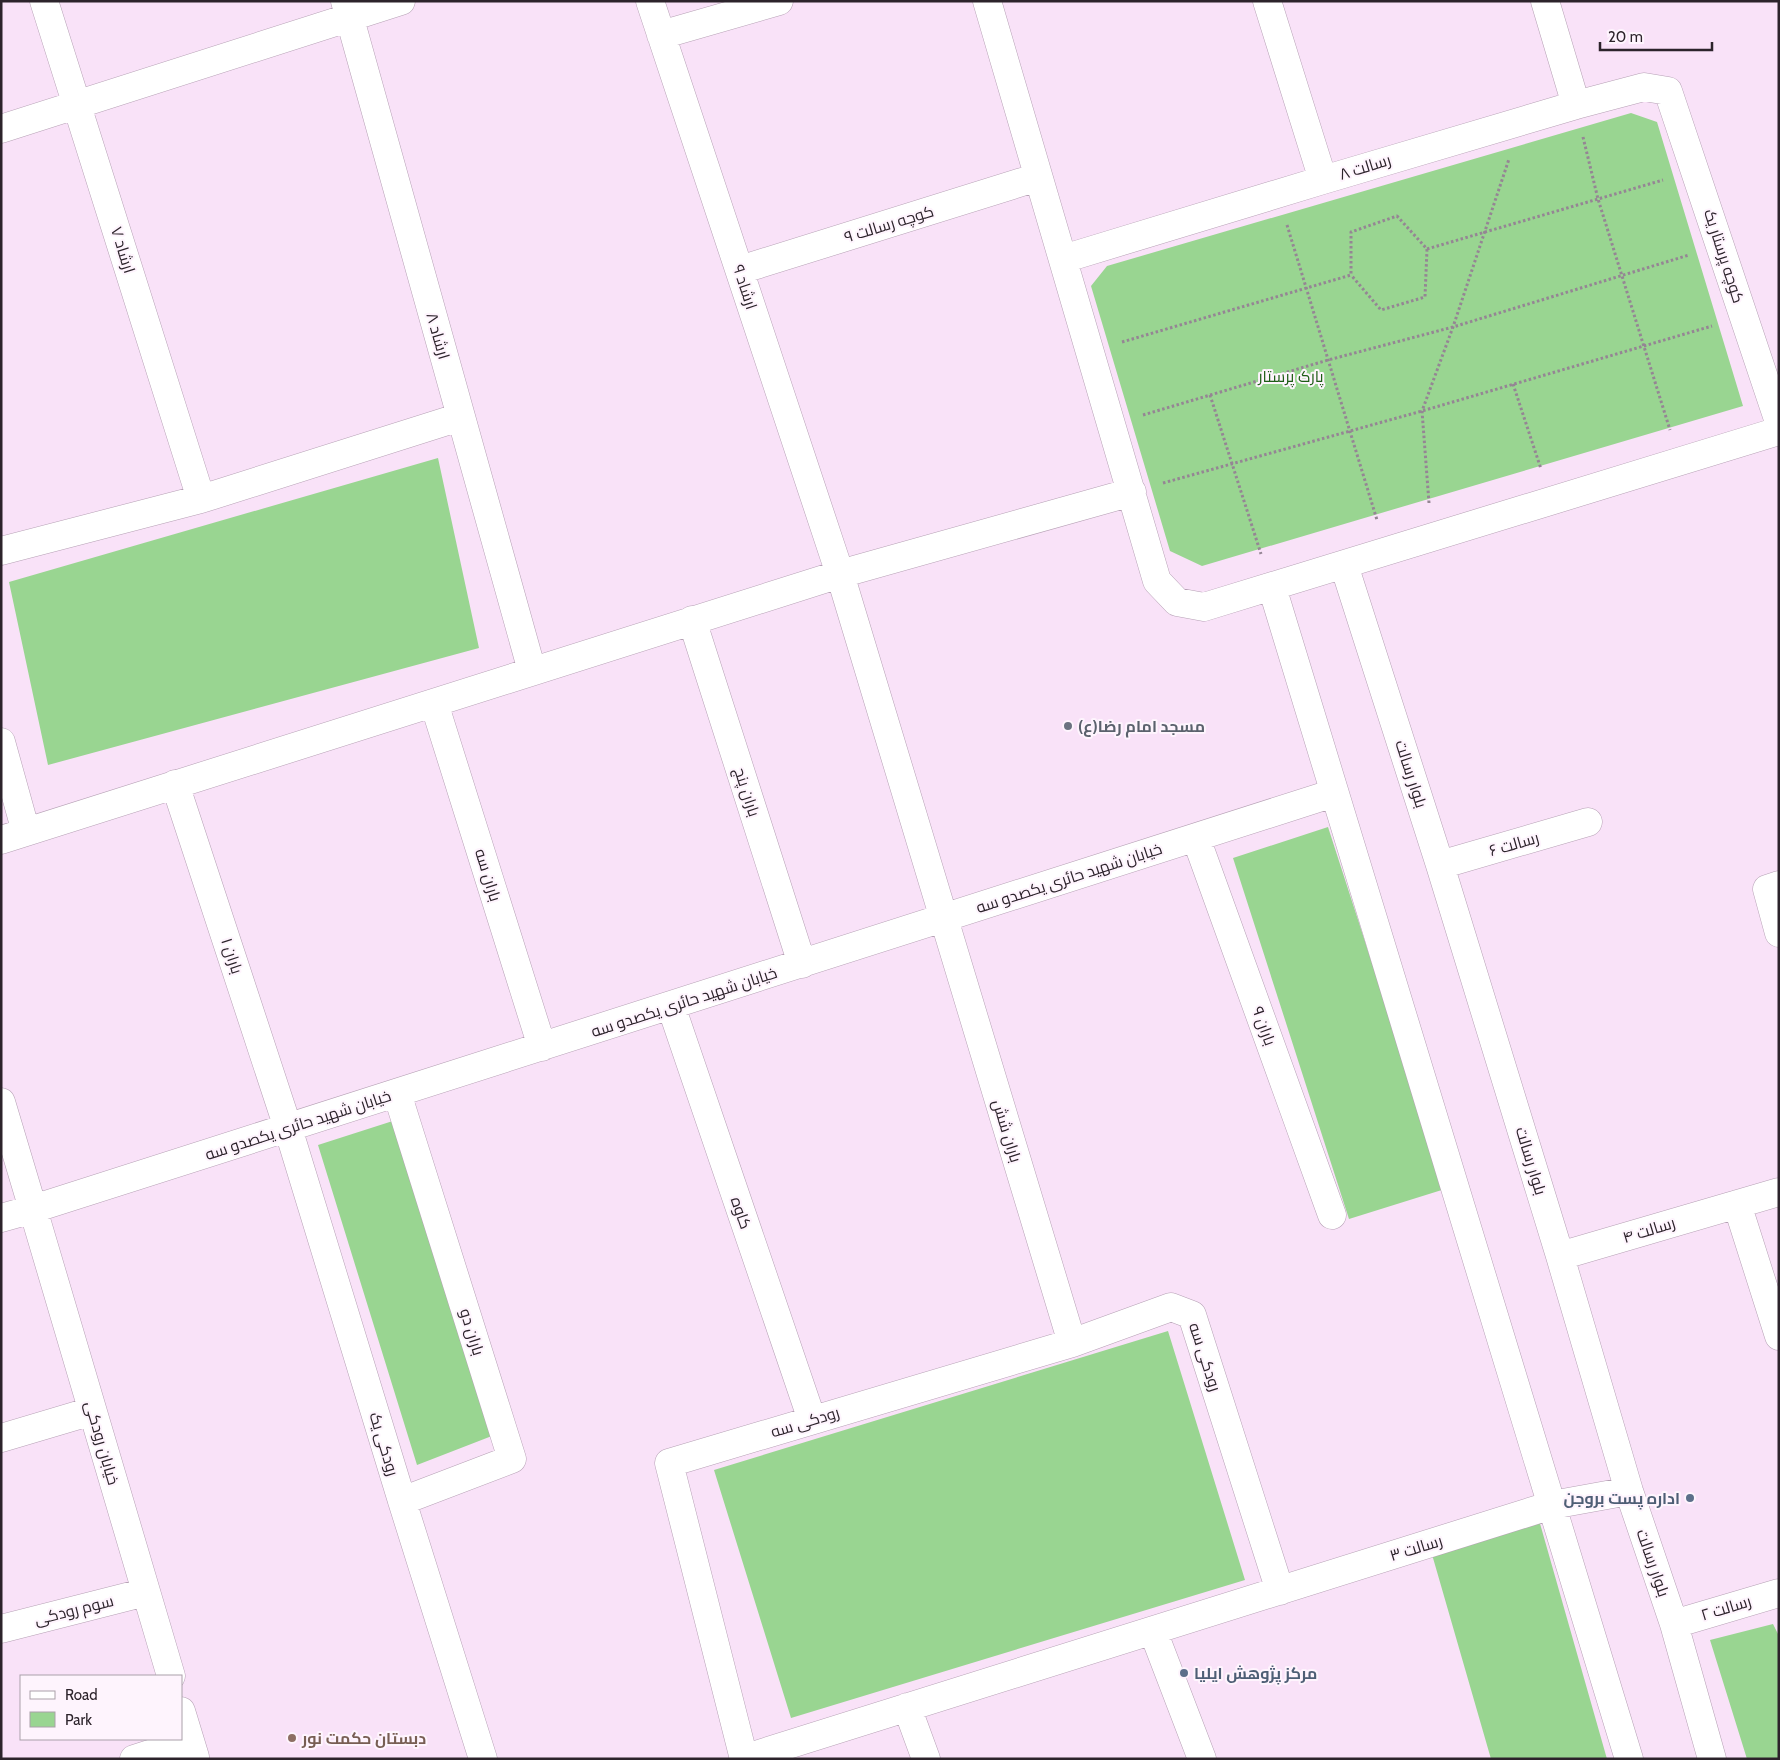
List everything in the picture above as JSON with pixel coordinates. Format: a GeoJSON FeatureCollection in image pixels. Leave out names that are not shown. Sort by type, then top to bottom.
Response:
{"type":"FeatureCollection","features":[{"type":"Feature","properties":{"kind":"street","name":"ارشاد ۷"},"geometry":{"type":"LineString","coordinates":[[44,1],[201,499]]}},
{"type":"Feature","properties":{"kind":"street"},"geometry":{"type":"LineString","coordinates":[[1,129],[77,105],[347,10],[401,1]]}},
{"type":"Feature","properties":{"kind":"street","name":"ارشاد ۹"},"geometry":{"type":"LineString","coordinates":[[650,1],[840,574],[943,918]]}},
{"type":"Feature","properties":{"kind":"street"},"geometry":{"type":"LineString","coordinates":[[661,35],[779,1]]}},
{"type":"Feature","properties":{"kind":"street"},"geometry":{"type":"LineString","coordinates":[[987,1],[1158,581],[1177,602],[1204,608],[1779,432]]}},
{"type":"Feature","properties":{"kind":"street"},"geometry":{"type":"LineString","coordinates":[[1267,1],[1322,180]]}},
{"type":"Feature","properties":{"kind":"street"},"geometry":{"type":"LineString","coordinates":[[1545,1],[1576,105]]}},
{"type":"Feature","properties":{"kind":"street","name":"ارشاد ۸"},"geometry":{"type":"LineString","coordinates":[[347,10],[532,671]]}},
{"type":"Feature","properties":{"kind":"street","name":"رسالت ۸"},"geometry":{"type":"LineString","coordinates":[[1063,259],[1576,105],[1644,87],[1668,91]]}},
{"type":"Feature","properties":{"kind":"street","name":"کوچه پرستار یک"},"geometry":{"type":"LineString","coordinates":[[1668,91],[1779,422]]}},
{"type":"Feature","properties":{"kind":"street","name":"کوچه رسالت ۹"},"geometry":{"type":"LineString","coordinates":[[740,270],[1038,177]]}},
{"type":"Feature","properties":{"kind":"street"},"geometry":{"type":"LineString","coordinates":[[1,551],[201,499],[460,417]]}},
{"type":"Feature","properties":{"kind":"street"},"geometry":{"type":"LineString","coordinates":[[1,742],[14,836],[840,574],[1132,492]]}},
{"type":"Feature","properties":{"kind":"street","name":"بلوار رسالت"},"geometry":{"type":"LineString","coordinates":[[1344,565],[1440,866],[1560,1256],[1629,1491],[1674,1624],[1712,1759]]}},
{"type":"Feature","properties":{"kind":"street"},"geometry":{"type":"LineString","coordinates":[[1272,587],[1630,1759]]}},
{"type":"Feature","properties":{"kind":"street","name":"باران پنج"},"geometry":{"type":"LineString","coordinates":[[692,620],[802,964]]}},
{"type":"Feature","properties":{"kind":"street","name":"باران سه"},"geometry":{"type":"LineString","coordinates":[[434,703],[542,1047]]}},
{"type":"Feature","properties":{"kind":"street","name":"باران ۱"},"geometry":{"type":"LineString","coordinates":[[175,784],[288,1128]]}},
{"type":"Feature","properties":{"kind":"street","name":"خیابان شهید حائری یکصدو سه"},"geometry":{"type":"LineString","coordinates":[[1,1218],[671,1006],[1334,793]]}},
{"type":"Feature","properties":{"kind":"street","name":"رسالت ۶"},"geometry":{"type":"LineString","coordinates":[[1440,866],[1588,822]]}},
{"type":"Feature","properties":{"kind":"street","name":"باران ۹"},"geometry":{"type":"LineString","coordinates":[[1196,838],[1332,1214]]}},
{"type":"Feature","properties":{"kind":"street"},"geometry":{"type":"LineString","coordinates":[[1779,885],[1767,889],[1779,934]]}},
{"type":"Feature","properties":{"kind":"street","name":"باران شش"},"geometry":{"type":"LineString","coordinates":[[943,918],[1072,1343]]}},
{"type":"Feature","properties":{"kind":"street","name":"کاوه"},"geometry":{"type":"LineString","coordinates":[[671,1006],[812,1420]]}},
{"type":"Feature","properties":{"kind":"street","name":"باران دو"},"geometry":{"type":"LineString","coordinates":[[397,1093],[512,1459],[402,1501]]}},
{"type":"Feature","properties":{"kind":"street","name":"خیابان رودکی"},"geometry":{"type":"LineString","coordinates":[[1,1102],[171,1675]]}},
{"type":"Feature","properties":{"kind":"street","name":"رودکی یک"},"geometry":{"type":"LineString","coordinates":[[288,1128],[483,1759]]}},
{"type":"Feature","properties":{"kind":"street","name":"رسالت ۴"},"geometry":{"type":"LineString","coordinates":[[1560,1256],[1779,1192]]}},
{"type":"Feature","properties":{"kind":"street"},"geometry":{"type":"LineString","coordinates":[[1737,1204],[1779,1336]]}},
{"type":"Feature","properties":{"kind":"street","name":"رودکی سه"},"geometry":{"type":"LineString","coordinates":[[1171,1307],[1192,1315],[1280,1591],[743,1759],[669,1463],[812,1420],[1072,1343],[1171,1307]]}},
{"type":"Feature","properties":{"kind":"street"},"geometry":{"type":"LineString","coordinates":[[1,1438],[92,1411]]}},
{"type":"Feature","properties":{"kind":"street","name":"رسالت ۳"},"geometry":{"type":"LineString","coordinates":[[1280,1591],[1552,1505],[1629,1491]]}},
{"type":"Feature","properties":{"kind":"street","name":"سوم رودکی"},"geometry":{"type":"LineString","coordinates":[[1,1629],[146,1592]]}},
{"type":"Feature","properties":{"kind":"street","name":"رسالت ۲"},"geometry":{"type":"LineString","coordinates":[[1674,1624],[1779,1593]]}},
{"type":"Feature","properties":{"kind":"street"},"geometry":{"type":"LineString","coordinates":[[1153,1630],[1202,1759]]}},
{"type":"Feature","properties":{"kind":"street"},"geometry":{"type":"LineString","coordinates":[[907,1707],[926,1759]]}},
{"type":"Feature","properties":{"kind":"street"},"geometry":{"type":"LineString","coordinates":[[134,1759],[193,1750],[182,1714]]}},
{"type":"Feature","properties":{"kind":"path"},"geometry":{"type":"LineString","coordinates":[[1576,105],[1598,199],[1680,462]]}},
{"type":"Feature","properties":{"kind":"path"},"geometry":{"type":"LineString","coordinates":[[1432,538],[1422,410],[1453,327],[1522,120]]}},
{"type":"Feature","properties":{"kind":"path"},"geometry":{"type":"LineString","coordinates":[[1427,249],[1695,170]]}},
{"type":"Feature","properties":{"kind":"path"},"geometry":{"type":"LineString","coordinates":[[1278,193],[1386,552]]}},
{"type":"Feature","properties":{"kind":"path"},"geometry":{"type":"LineString","coordinates":[[1397,216],[1427,249],[1425,297],[1381,310],[1351,276],[1351,232],[1397,216]]}},
{"type":"Feature","properties":{"kind":"path"},"geometry":{"type":"LineString","coordinates":[[1112,424],[1328,360],[1453,327],[1622,274],[1720,246]]}},
{"type":"Feature","properties":{"kind":"path"},"geometry":{"type":"LineString","coordinates":[[1090,351],[1351,276]]}},
{"type":"Feature","properties":{"kind":"path"},"geometry":{"type":"LineString","coordinates":[[1132,492],[1644,347],[1743,316]]}},
{"type":"Feature","properties":{"kind":"path"},"geometry":{"type":"LineString","coordinates":[[1513,384],[1551,502]]}},
{"type":"Feature","properties":{"kind":"path"},"geometry":{"type":"LineString","coordinates":[[1210,395],[1272,587]]}},
{"type":"Feature","properties":{"kind":"green space","name":"پارک پرستار"},"geometry":{"type":"Polygon","coordinates":[[[1631,113],[1657,122],[1743,406],[1202,566],[1170,551],[1091,286],[1107,266],[1631,113]]]}},
{"type":"Feature","properties":{"kind":"green space"},"geometry":{"type":"Polygon","coordinates":[[[438,458],[479,648],[48,765],[9,582],[438,458]]]}},
{"type":"Feature","properties":{"kind":"green space"},"geometry":{"type":"Polygon","coordinates":[[[1328,827],[1445,1189],[1349,1219],[1233,858],[1328,827]]]}},
{"type":"Feature","properties":{"kind":"green space"},"geometry":{"type":"Polygon","coordinates":[[[399,1119],[497,1434],[417,1465],[318,1145],[399,1119]]]}},
{"type":"Feature","properties":{"kind":"green space"},"geometry":{"type":"Polygon","coordinates":[[[1168,1331],[1245,1580],[791,1718],[714,1470],[1168,1331]]]}},
{"type":"Feature","properties":{"kind":"green space"},"geometry":{"type":"Polygon","coordinates":[[[1539,1520],[1607,1759],[1491,1759],[1431,1551],[1539,1520]]]}},
{"type":"Feature","properties":{"kind":"green space"},"geometry":{"type":"Polygon","coordinates":[[[1773,1624],[1779,1636],[1779,1759],[1747,1759],[1710,1640],[1773,1624]]]}},
{"type":"Feature","properties":{"kind":"place","name":"مسجد امام رضا(ع)"},"geometry":{"type":"Point","coordinates":[1068,726]}},
{"type":"Feature","properties":{"kind":"place","name":"اداره پست بروجن"},"geometry":{"type":"Point","coordinates":[1690,1498]}},
{"type":"Feature","properties":{"kind":"place","name":"مرکز پژوهش ایلیا"},"geometry":{"type":"Point","coordinates":[1184,1673]}},
{"type":"Feature","properties":{"kind":"place","name":"دبستان حکمت نور"},"geometry":{"type":"Point","coordinates":[292,1738]}}]}
